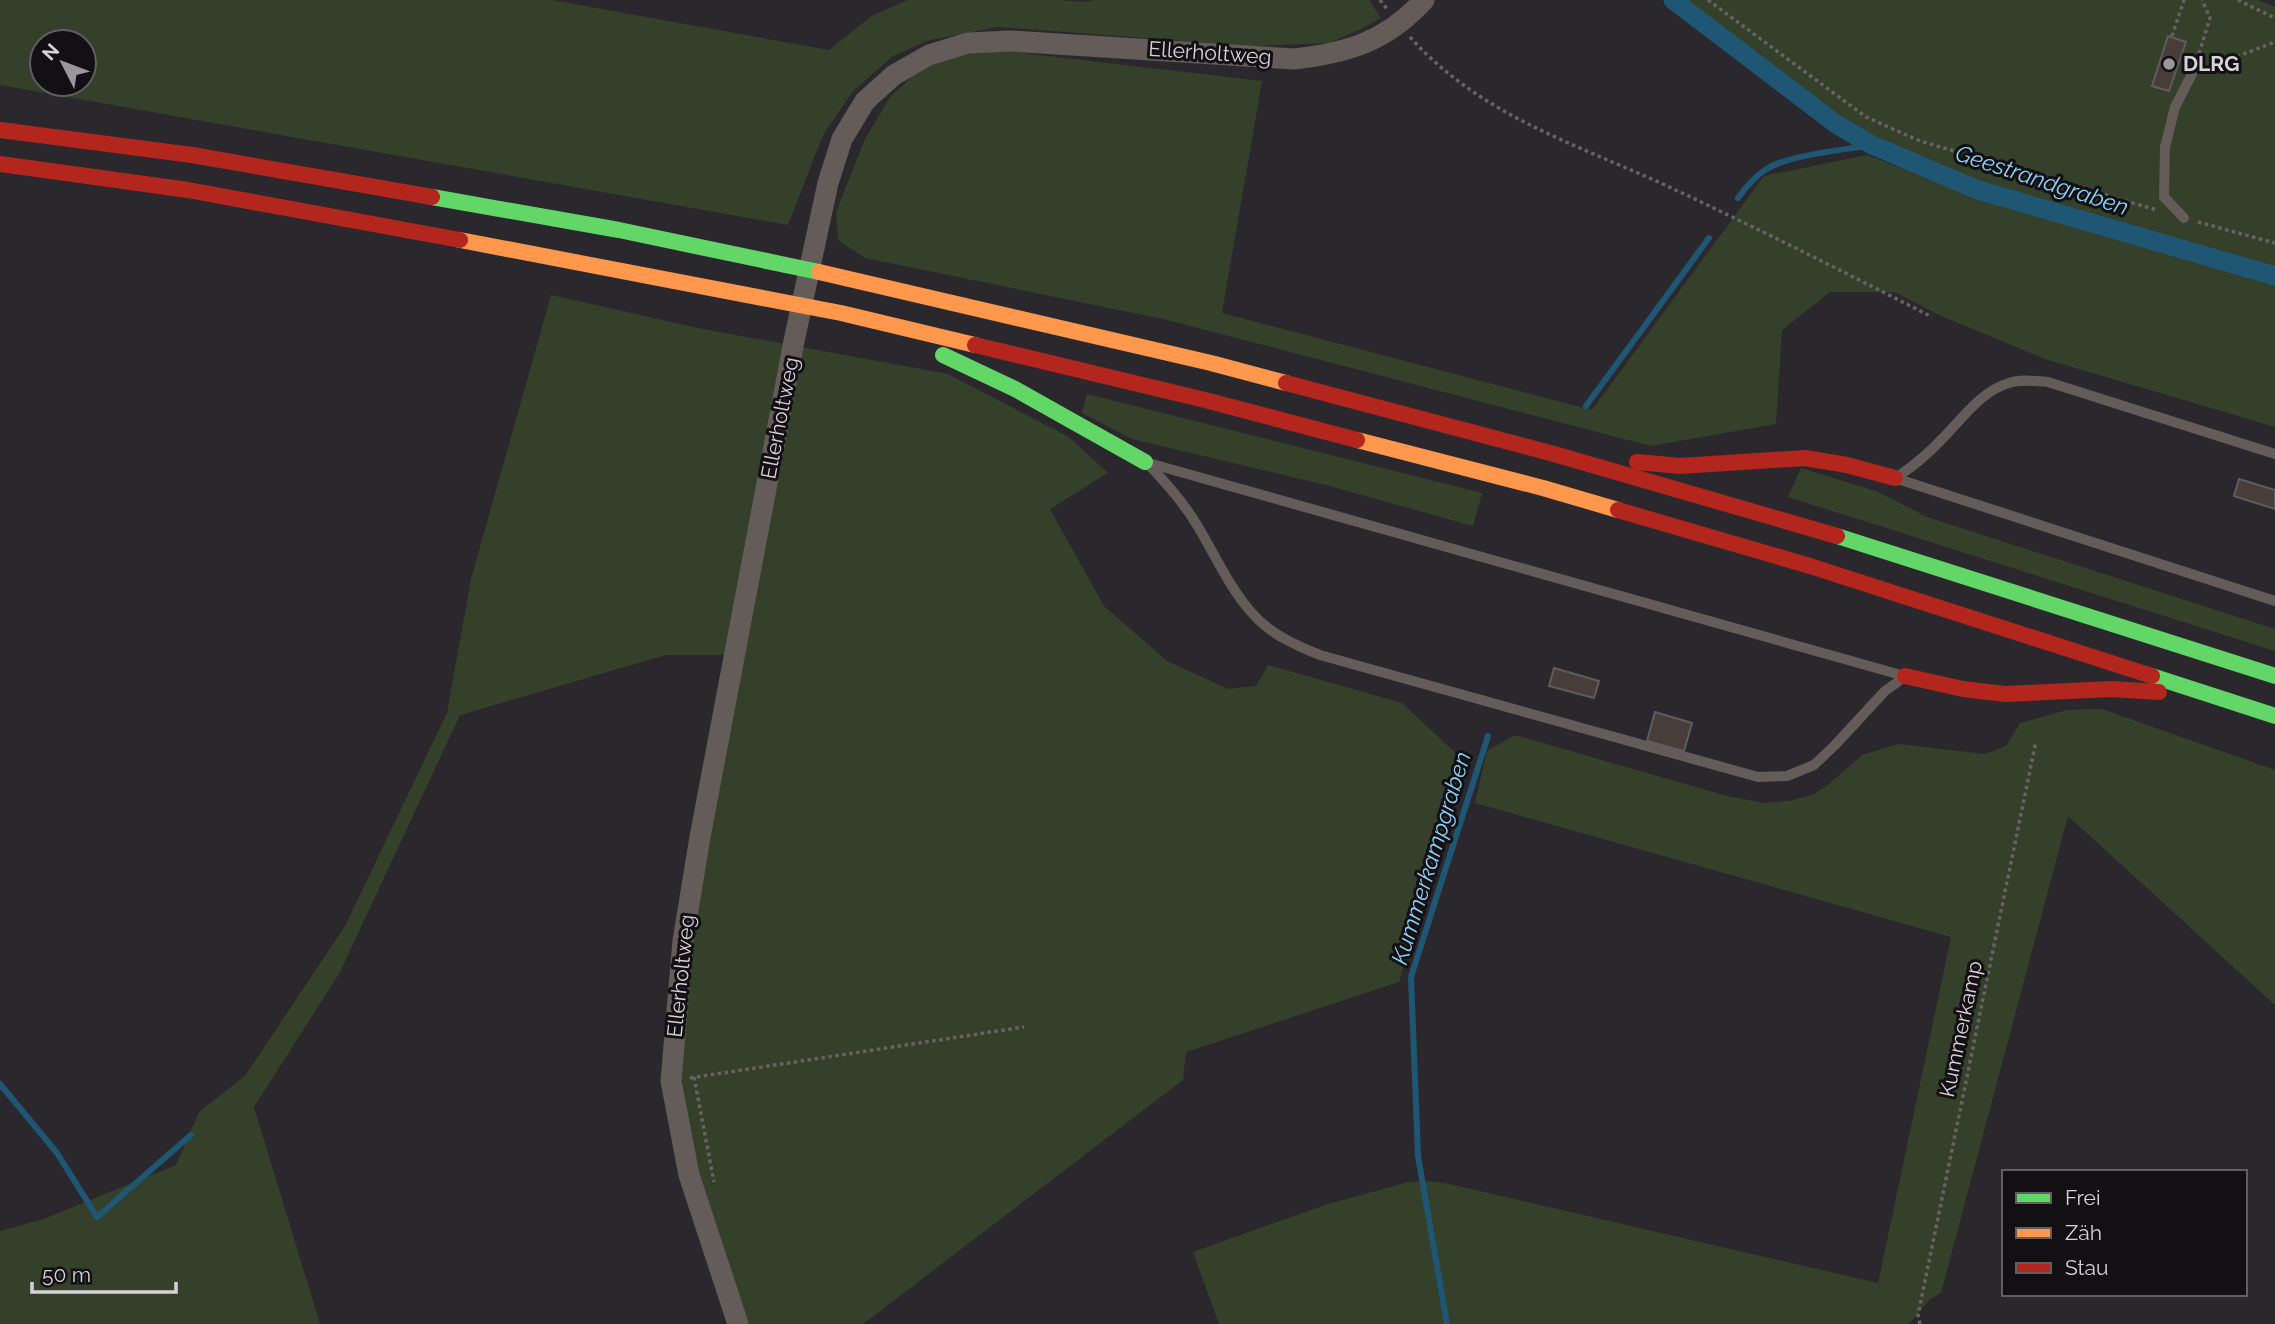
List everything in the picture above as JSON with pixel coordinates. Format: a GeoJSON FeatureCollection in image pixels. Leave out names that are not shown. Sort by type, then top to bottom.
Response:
{"type":"FeatureCollection","features":[{"type":"Feature","properties":{"kind":"highway"},"geometry":{"type":"LineString","coordinates":[[0,130],[219,160],[619,230],[781,264],[1211,363],[1554,454],[1820,531],[2275,676]]}},
{"type":"Feature","properties":{"kind":"highway"},"geometry":{"type":"LineString","coordinates":[[0,164],[188,190],[596,264],[841,313],[1205,400],[1543,488],[1810,566],[2275,716]]}},
{"type":"Feature","properties":{"kind":"highway"},"geometry":{"type":"LineString","coordinates":[[841,313],[974,368],[1145,462]]}},
{"type":"Feature","properties":{"kind":"highway"},"geometry":{"type":"LineString","coordinates":[[1554,454],[1680,466],[1805,458],[1847,465],[1895,478]]}},
{"type":"Feature","properties":{"kind":"highway"},"geometry":{"type":"LineString","coordinates":[[1905,676],[1963,689],[2005,694],[2111,689],[2158,692],[2241,704]]}},
{"type":"Feature","properties":{"kind":"street","name":"Ellerholtweg"},"geometry":{"type":"LineString","coordinates":[[738,1324],[690,1177],[671,1081],[683,942],[735,648],[794,341],[828,183],[842,139],[865,101],[894,75],[929,55],[968,43],[1010,41],[1294,59],[1331,55],[1356,47],[1399,24],[1424,0]]}},
{"type":"Feature","properties":{"kind":"lane"},"geometry":{"type":"LineString","coordinates":[[2184,218],[2164,197],[2165,147],[2175,107],[2192,74]]}},
{"type":"Feature","properties":{"kind":"lane"},"geometry":{"type":"LineString","coordinates":[[1895,478],[1920,461],[1977,402],[2010,383],[2029,381],[2048,382],[2275,454]]}},
{"type":"Feature","properties":{"kind":"lane"},"geometry":{"type":"LineString","coordinates":[[1145,462],[1905,676]]}},
{"type":"Feature","properties":{"kind":"lane"},"geometry":{"type":"LineString","coordinates":[[1145,462],[1182,501],[1227,578],[1252,614],[1274,633],[1320,655],[1758,777],[1787,776],[1814,765],[1885,691],[1905,676]]}},
{"type":"Feature","properties":{"kind":"lane"},"geometry":{"type":"LineString","coordinates":[[1895,478],[2275,601]]}},
{"type":"Feature","properties":{"kind":"path"},"geometry":{"type":"LineString","coordinates":[[1380,0],[1417,45],[1463,85],[1521,122],[1664,185],[1805,252],[1932,317]]}},
{"type":"Feature","properties":{"kind":"path"},"geometry":{"type":"LineString","coordinates":[[1708,0],[1866,117],[1920,142],[2275,243]]}},
{"type":"Feature","properties":{"kind":"path"},"geometry":{"type":"LineString","coordinates":[[2172,36],[2184,0]]}},
{"type":"Feature","properties":{"kind":"path"},"geometry":{"type":"LineString","coordinates":[[2192,74],[2210,18],[2202,0]]}},
{"type":"Feature","properties":{"kind":"path"},"geometry":{"type":"LineString","coordinates":[[2238,0],[2275,18]]}},
{"type":"Feature","properties":{"kind":"path"},"geometry":{"type":"LineString","coordinates":[[2192,74],[2275,42]]}},
{"type":"Feature","properties":{"kind":"path","name":"Kummerkamp"},"geometry":{"type":"LineString","coordinates":[[1920,1324],[1918,1315],[2036,741]]}},
{"type":"Feature","properties":{"kind":"path"},"geometry":{"type":"LineString","coordinates":[[671,1081],[1024,1027]]}},
{"type":"Feature","properties":{"kind":"path"},"geometry":{"type":"LineString","coordinates":[[694,1077],[714,1182]]}},
{"type":"Feature","properties":{"kind":"green space"},"geometry":{"type":"Polygon","coordinates":[[[0,0],[552,0],[829,50],[873,15],[908,0],[1369,0],[1381,18],[1328,43],[1249,46],[998,27],[930,40],[893,56],[853,91],[823,135],[788,225],[73,98],[98,98],[98,28],[28,28],[28,90],[0,85],[0,0]]]}},
{"type":"Feature","properties":{"kind":"green space"},"geometry":{"type":"Polygon","coordinates":[[[1682,0],[2258,0],[2275,7],[2275,268],[1984,185],[1878,142],[1838,120],[1682,0]]]}},
{"type":"Feature","properties":{"kind":"green space"},"geometry":{"type":"Polygon","coordinates":[[[1006,51],[1262,81],[1222,313],[1592,410],[1764,176],[1867,155],[1971,195],[2275,283],[2275,427],[2045,359],[1941,316],[1895,292],[1830,292],[1782,330],[1776,424],[1651,446],[1163,319],[865,258],[838,240],[836,212],[865,139],[890,97],[913,76],[948,57],[975,52],[1006,51]]]}},
{"type":"Feature","properties":{"kind":"green space"},"geometry":{"type":"Polygon","coordinates":[[[551,295],[698,328],[948,374],[1069,437],[1108,473],[1050,509],[1104,606],[1167,661],[1228,689],[1256,686],[1268,665],[1402,703],[1462,759],[1399,982],[1186,1052],[1183,1080],[863,1324],[728,1324],[666,1081],[727,655],[666,655],[460,715],[339,974],[254,1107],[320,1324],[0,1324],[0,1231],[44,1219],[176,1165],[199,1112],[245,1076],[345,926],[447,713],[471,579],[551,295]]]}},
{"type":"Feature","properties":{"kind":"green space"},"geometry":{"type":"Polygon","coordinates":[[[1087,394],[1482,493],[1473,526],[1326,485],[1132,439],[1082,413],[1087,394]]]}},
{"type":"Feature","properties":{"kind":"green space"},"geometry":{"type":"Polygon","coordinates":[[[1801,468],[1876,491],[1927,517],[2275,629],[2275,651],[1788,497],[1801,468]]]}},
{"type":"Feature","properties":{"kind":"green space"},"geometry":{"type":"Polygon","coordinates":[[[2102,709],[2275,770],[2275,1005],[2068,816],[1941,1293],[1930,1299],[1909,1324],[1219,1324],[1193,1252],[1325,1205],[1408,1182],[1449,1184],[1878,1283],[1951,937],[1475,803],[1487,751],[1515,735],[1727,796],[1765,803],[1794,800],[1814,794],[1862,755],[1898,744],[1985,754],[2006,746],[2020,723],[2067,710],[2102,709]]]}},
{"type":"Feature","properties":{"kind":"building","name":"DLRG"},"geometry":{"type":"Polygon","coordinates":[[[2168,36],[2186,42],[2169,91],[2152,86],[2168,36]]]}},
{"type":"Feature","properties":{"kind":"building"},"geometry":{"type":"Polygon","coordinates":[[[2239,479],[2275,490],[2275,509],[2234,496],[2239,479]]]}},
{"type":"Feature","properties":{"kind":"building"},"geometry":{"type":"Polygon","coordinates":[[[1554,668],[1599,681],[1594,698],[1549,686],[1554,668]]]}},
{"type":"Feature","properties":{"kind":"building"},"geometry":{"type":"Polygon","coordinates":[[[1655,712],[1692,723],[1684,751],[1647,741],[1655,712]]]}},
{"type":"Feature","properties":{"kind":"waterway","name":"Geestrandgraben"},"geometry":{"type":"LineString","coordinates":[[1673,0],[1836,124],[1872,145],[1978,190],[2275,276]]}},
{"type":"Feature","properties":{"kind":"waterway","name":"Kummerkampgraben"},"geometry":{"type":"LineString","coordinates":[[1738,198],[1757,176],[1787,160],[1872,145]]}},
{"type":"Feature","properties":{"kind":"waterway","name":"Kummerkampgraben"},"geometry":{"type":"LineString","coordinates":[[1586,406],[1709,238]]}},
{"type":"Feature","properties":{"kind":"waterway","name":"Kummerkampgraben"},"geometry":{"type":"LineString","coordinates":[[1447,1324],[1418,1156],[1411,977],[1488,736]]}},
{"type":"Feature","properties":{"kind":"waterway"},"geometry":{"type":"LineString","coordinates":[[0,1084],[57,1153],[97,1217],[191,1135]]}},
{"type":"Feature","properties":{"kind":"traffic: fast"},"geometry":{"type":"LineString","coordinates":[[432,197],[619,230],[819,272]]}},
{"type":"Feature","properties":{"kind":"traffic: fast"},"geometry":{"type":"LineString","coordinates":[[943,355],[1015,389],[1145,462]]}},
{"type":"Feature","properties":{"kind":"traffic: fast"},"geometry":{"type":"LineString","coordinates":[[1837,536],[2275,676]]}},
{"type":"Feature","properties":{"kind":"traffic: fast"},"geometry":{"type":"LineString","coordinates":[[2152,676],[2275,716]]}},
{"type":"Feature","properties":{"kind":"traffic: slow"},"geometry":{"type":"LineString","coordinates":[[460,240],[841,313],[975,345]]}},
{"type":"Feature","properties":{"kind":"traffic: slow"},"geometry":{"type":"LineString","coordinates":[[819,272],[1211,363],[1286,383]]}},
{"type":"Feature","properties":{"kind":"traffic: slow"},"geometry":{"type":"LineString","coordinates":[[1357,440],[1618,510]]}},
{"type":"Feature","properties":{"kind":"traffic: jam"},"geometry":{"type":"LineString","coordinates":[[0,130],[192,155],[432,197]]}},
{"type":"Feature","properties":{"kind":"traffic: jam"},"geometry":{"type":"LineString","coordinates":[[0,164],[188,190],[460,240]]}},
{"type":"Feature","properties":{"kind":"traffic: jam"},"geometry":{"type":"LineString","coordinates":[[975,345],[1205,400],[1357,440]]}},
{"type":"Feature","properties":{"kind":"traffic: jam"},"geometry":{"type":"LineString","coordinates":[[1286,383],[1554,454],[1837,536]]}},
{"type":"Feature","properties":{"kind":"traffic: jam"},"geometry":{"type":"LineString","coordinates":[[1637,462],[1680,466],[1805,458],[1847,465],[1895,478]]}},
{"type":"Feature","properties":{"kind":"traffic: jam"},"geometry":{"type":"LineString","coordinates":[[1618,510],[1810,566],[2152,676]]}},
{"type":"Feature","properties":{"kind":"traffic: jam"},"geometry":{"type":"LineString","coordinates":[[1905,676],[1963,689],[2005,694],[2111,689],[2159,692]]}},
{"type":"Feature","properties":{"kind":"place","name":"DLRG"},"geometry":{"type":"Point","coordinates":[2169,64]}}]}
